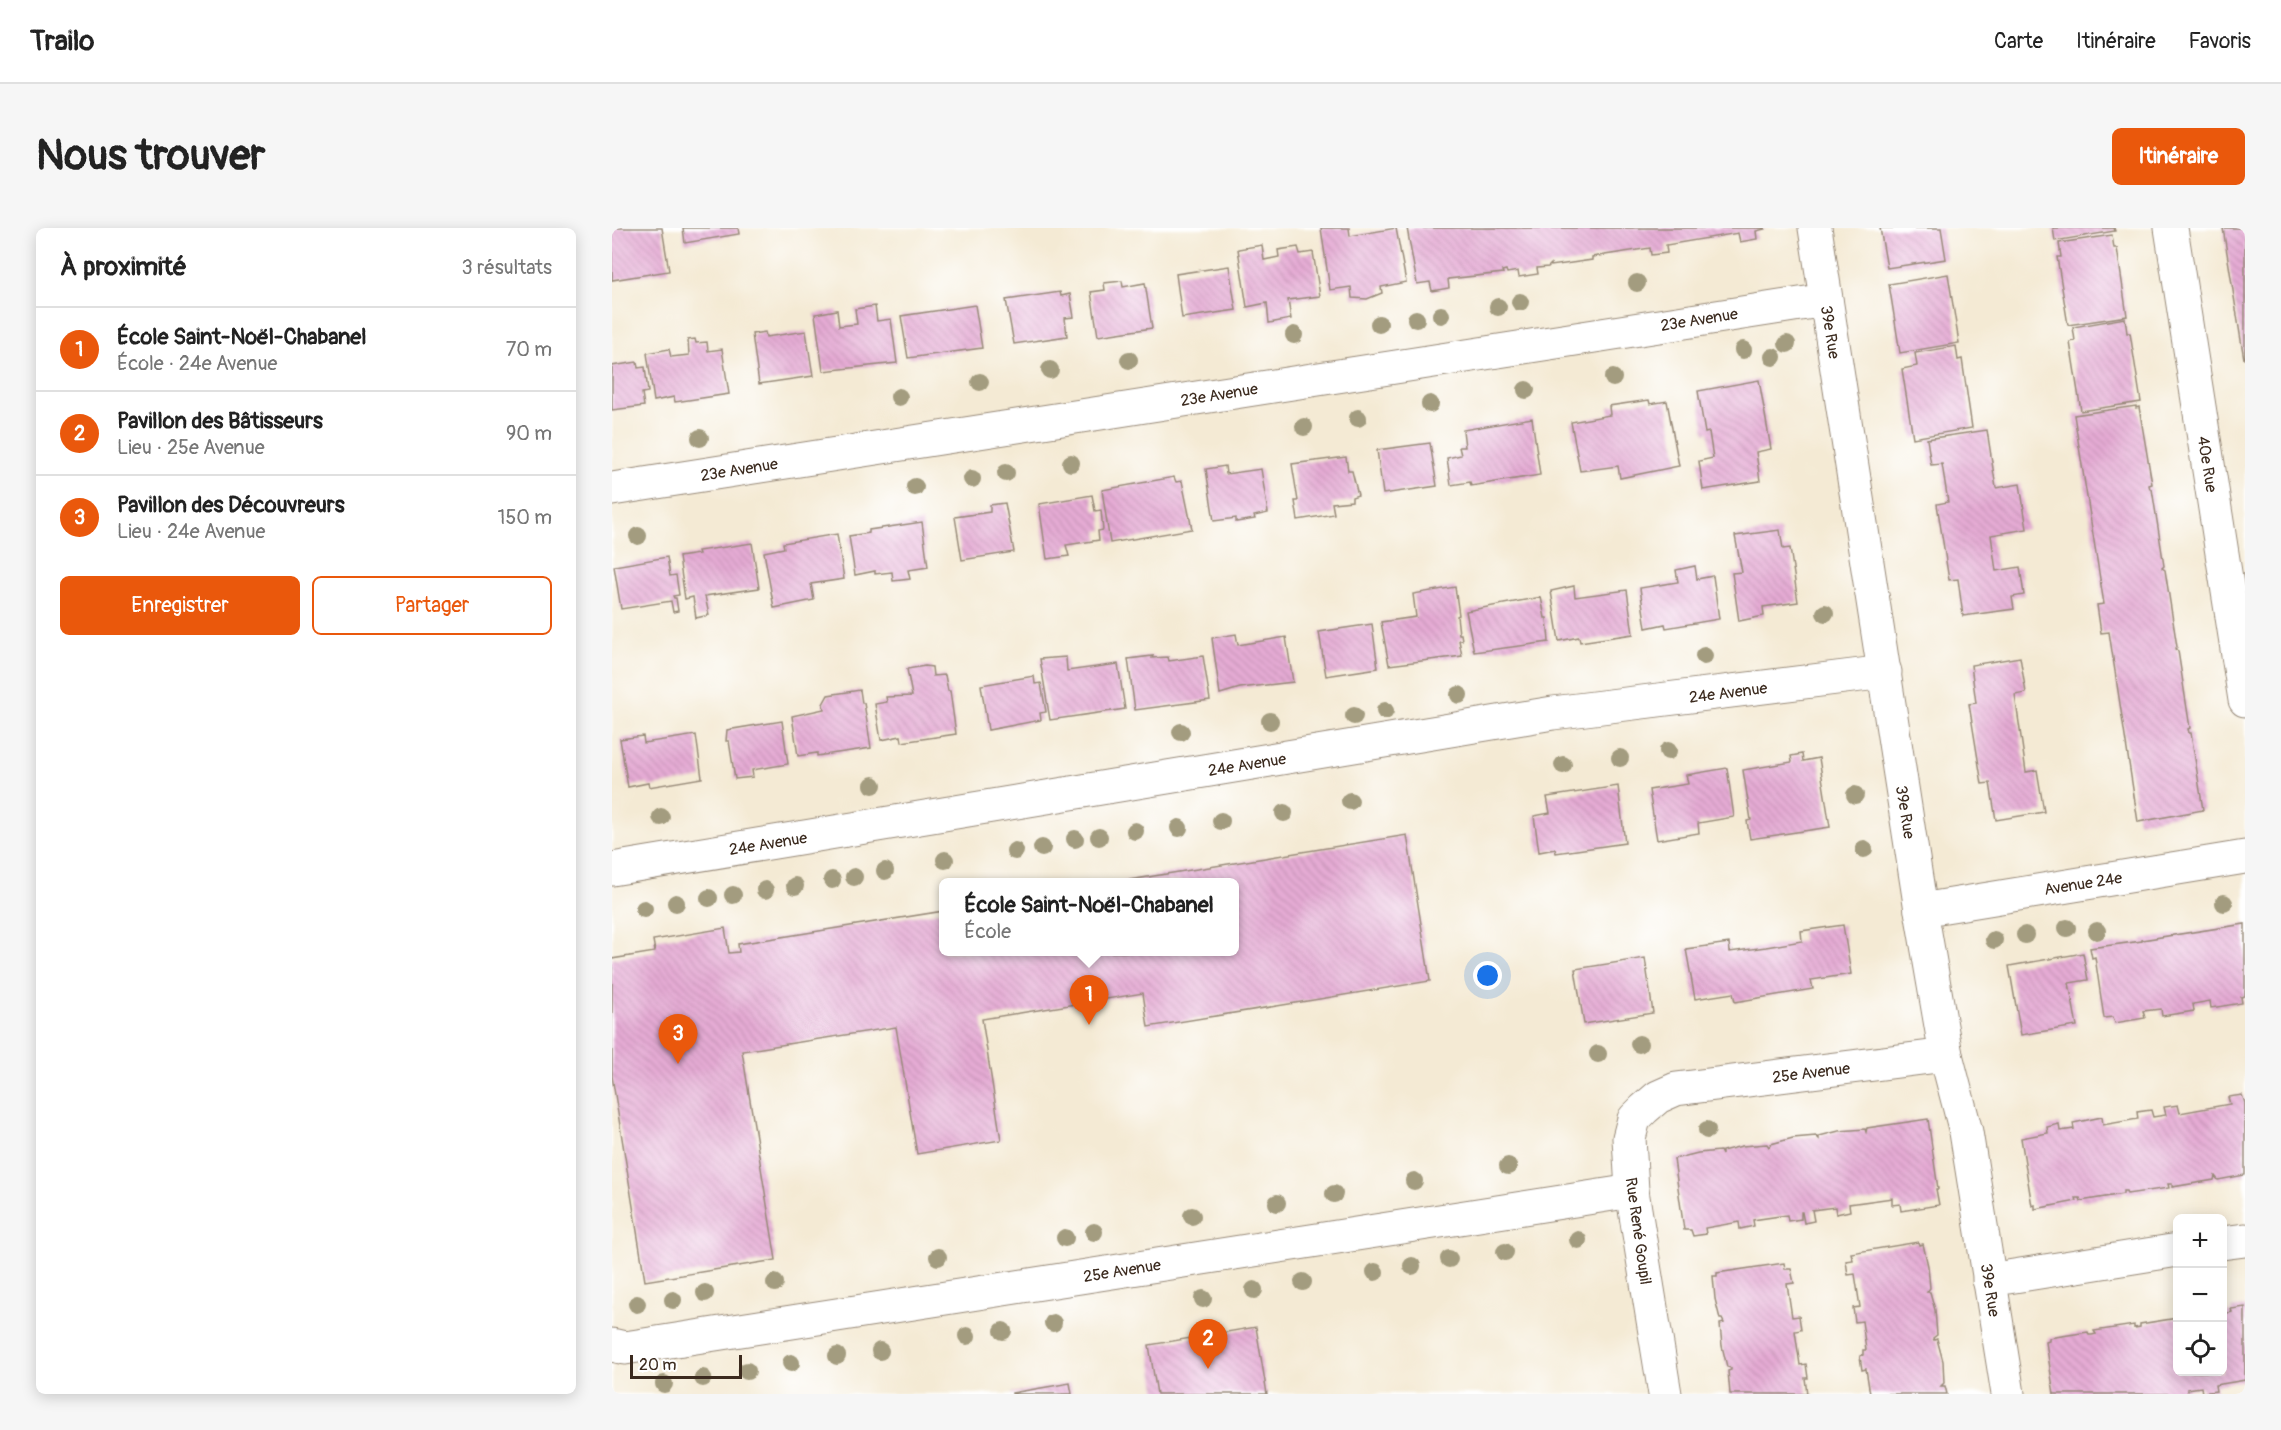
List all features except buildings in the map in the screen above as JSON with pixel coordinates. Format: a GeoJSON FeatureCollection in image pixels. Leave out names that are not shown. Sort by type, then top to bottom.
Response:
{"type":"FeatureCollection","features":[{"type":"Feature","properties":{"kind":"street","name":"39e Rue"},"geometry":{"type":"LineString","coordinates":[[1815,228],[1921,909],[1946,1055],[1966,1132],[2008,1394]]}},
{"type":"Feature","properties":{"kind":"street","name":"40e Rue"},"geometry":{"type":"LineString","coordinates":[[2171,228],[2245,700]]}},
{"type":"Feature","properties":{"kind":"street","name":"23e Avenue"},"geometry":{"type":"LineString","coordinates":[[612,489],[1826,300]]}},
{"type":"Feature","properties":{"kind":"street","name":"24e Avenue"},"geometry":{"type":"LineString","coordinates":[[612,869],[1553,713],[1885,672]]}},
{"type":"Feature","properties":{"kind":"street","name":"Avenue 24e"},"geometry":{"type":"LineString","coordinates":[[1921,909],[2245,857]]}},
{"type":"Feature","properties":{"kind":"street","name":"25e Avenue"},"geometry":{"type":"LineString","coordinates":[[1676,1089],[1946,1055]]}},
{"type":"Feature","properties":{"kind":"street","name":"Rue René Goupil"},"geometry":{"type":"LineString","coordinates":[[1665,1394],[1632,1191],[1629,1138],[1634,1119],[1658,1097],[1676,1089]]}},
{"type":"Feature","properties":{"kind":"street","name":"25e Avenue"},"geometry":{"type":"LineString","coordinates":[[612,1345],[625,1348],[1632,1191]]}},
{"type":"Feature","properties":{"kind":"street"},"geometry":{"type":"LineString","coordinates":[[2227,1242],[2245,1240]]}},
{"type":"Feature","properties":{"kind":"street"},"geometry":{"type":"LineString","coordinates":[[1989,1280],[2173,1251]]}},
{"type":"Feature","properties":{"kind":"place","name":"École Saint-Noël-Chabanel"},"geometry":{"type":"Point","coordinates":[1089,1025]}},
{"type":"Feature","properties":{"kind":"place","name":"Pavillon des Découvreurs"},"geometry":{"type":"Point","coordinates":[678,1064]}},
{"type":"Feature","properties":{"kind":"place","name":"Pavillon des Bâtisseurs"},"geometry":{"type":"Point","coordinates":[1208,1369]}}]}
